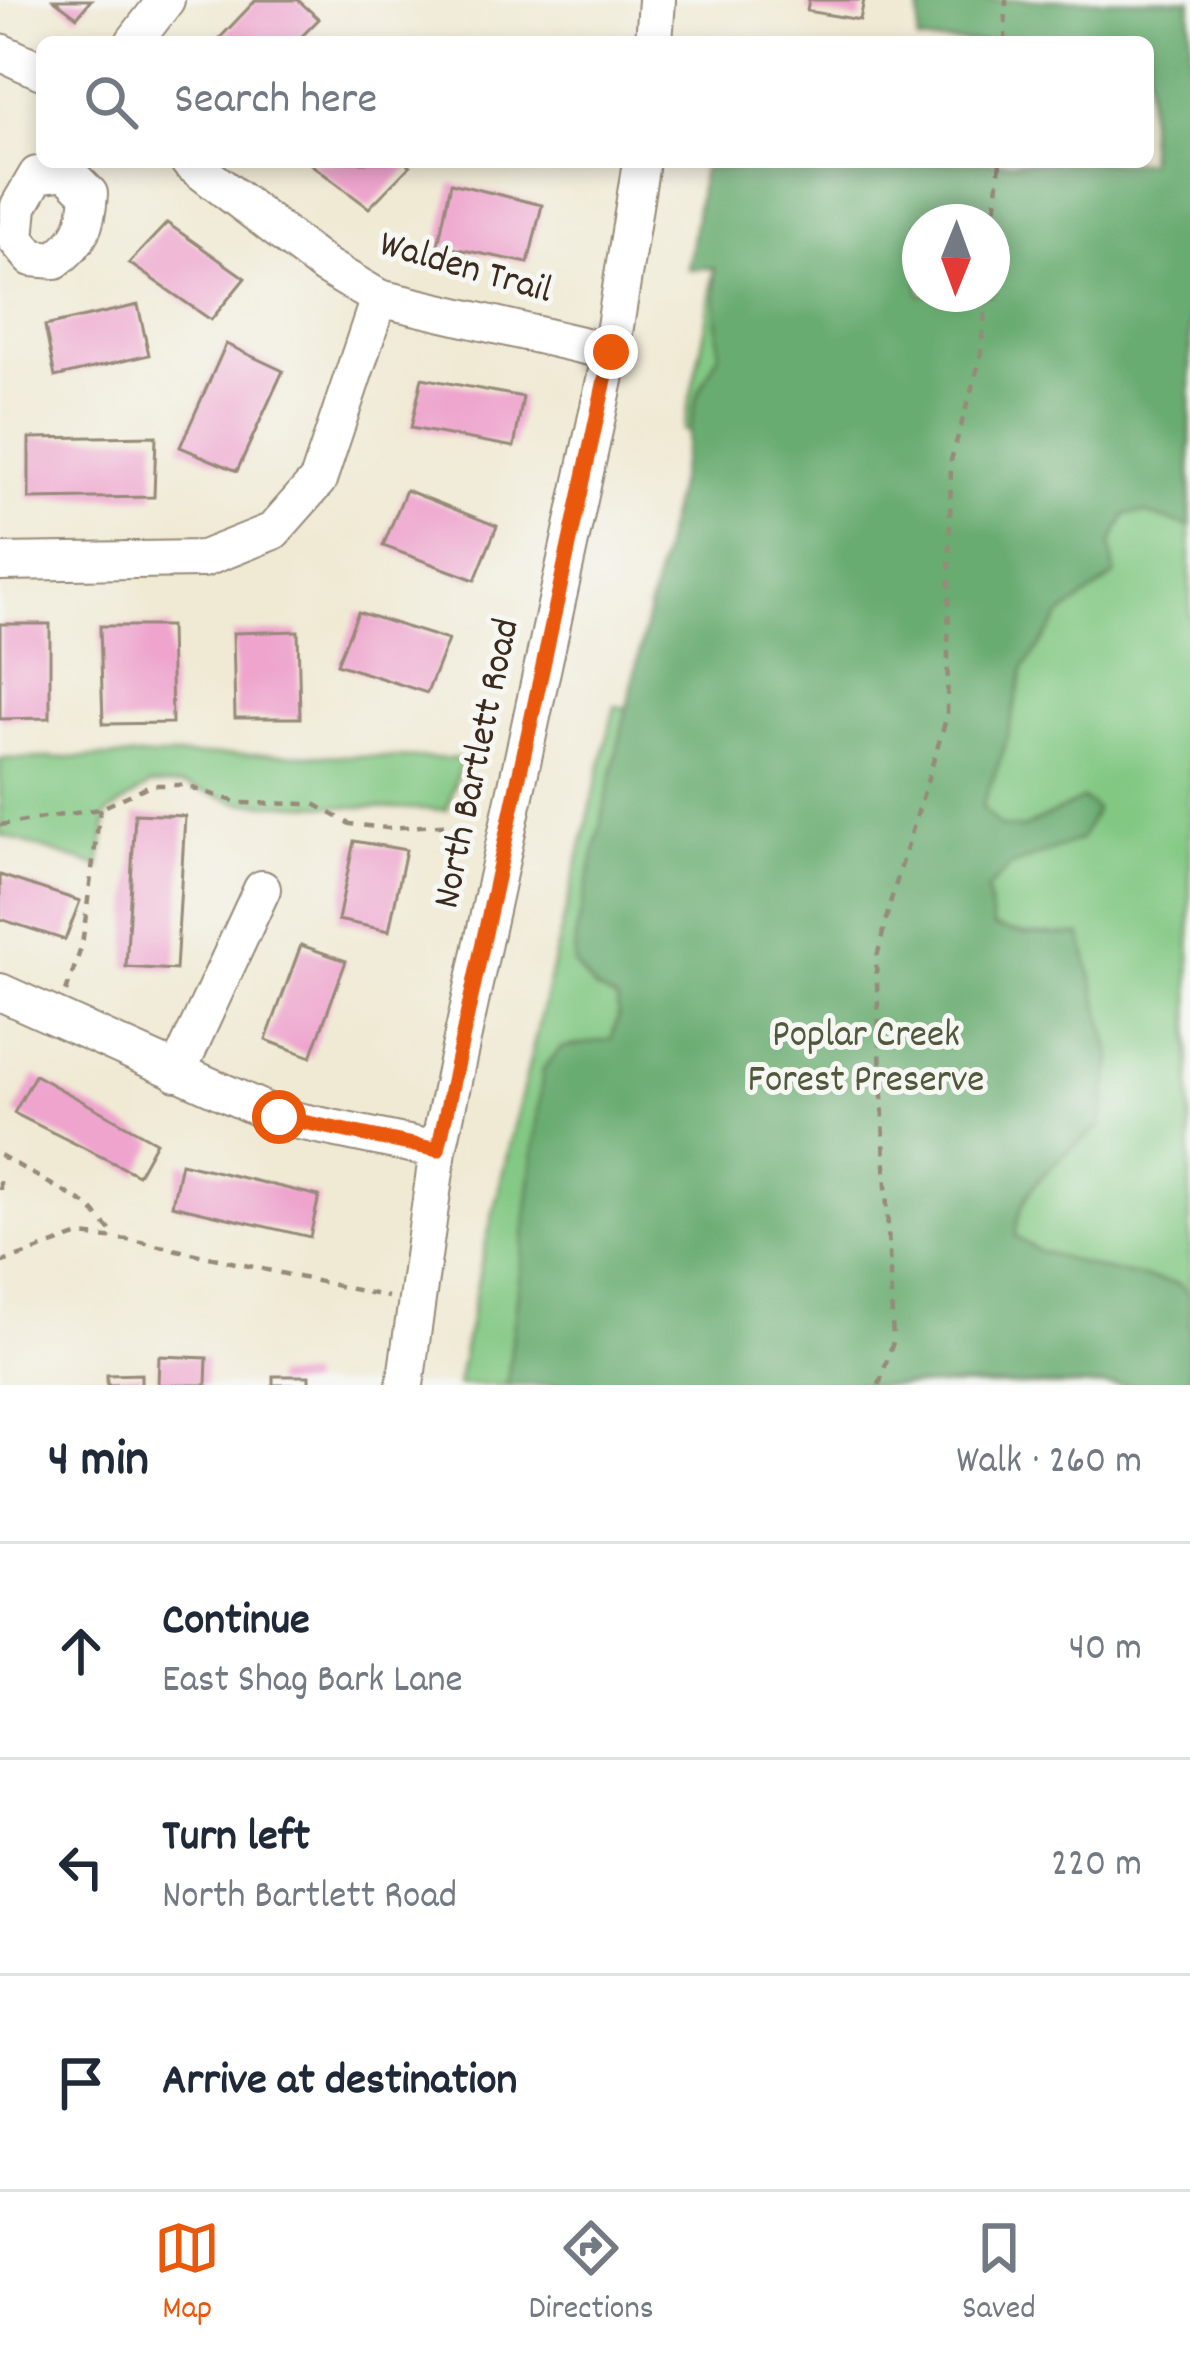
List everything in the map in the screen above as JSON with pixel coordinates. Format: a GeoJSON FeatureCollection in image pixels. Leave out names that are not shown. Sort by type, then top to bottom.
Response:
{"type":"FeatureCollection","features":[{"type":"Feature","properties":{"kind":"street"},"geometry":{"type":"LineString","coordinates":[[139,36],[166,0]]}},
{"type":"Feature","properties":{"kind":"street"},"geometry":{"type":"LineString","coordinates":[[654,36],[657,0]]}},
{"type":"Feature","properties":{"kind":"street"},"geometry":{"type":"LineString","coordinates":[[0,52],[36,68]]}},
{"type":"Feature","properties":{"kind":"street","name":"Walden Trail"},"geometry":{"type":"LineString","coordinates":[[197,168],[325,266],[379,298],[611,352]]}},
{"type":"Feature","properties":{"kind":"street","name":"North Bartlett Road"},"geometry":{"type":"LineString","coordinates":[[405,1385],[438,1150],[611,352],[640,168]]}},
{"type":"Feature","properties":{"kind":"street"},"geometry":{"type":"LineString","coordinates":[[0,562],[203,559],[273,531],[318,479],[379,298]]}},
{"type":"Feature","properties":{"kind":"street"},"geometry":{"type":"LineString","coordinates":[[177,1073],[262,889]]}},
{"type":"Feature","properties":{"kind":"street"},"geometry":{"type":"LineString","coordinates":[[0,992],[279,1117],[438,1150]]}},
{"type":"Feature","properties":{"kind":"path"},"geometry":{"type":"LineString","coordinates":[[1005,36],[1006,0]]}},
{"type":"Feature","properties":{"kind":"path"},"geometry":{"type":"LineString","coordinates":[[996,204],[999,168]]}},
{"type":"Feature","properties":{"kind":"path"},"geometry":{"type":"LineString","coordinates":[[879,1385],[893,1342],[876,961],[947,716],[952,460],[980,360],[985,312]]}},
{"type":"Feature","properties":{"kind":"path"},"geometry":{"type":"LineString","coordinates":[[0,826],[100,809],[150,785],[182,785],[240,802],[314,804],[350,824],[459,824]]}},
{"type":"Feature","properties":{"kind":"path"},"geometry":{"type":"LineString","coordinates":[[56,1016],[82,945],[100,809]]}},
{"type":"Feature","properties":{"kind":"path"},"geometry":{"type":"LineString","coordinates":[[0,1155],[89,1206],[117,1239]]}},
{"type":"Feature","properties":{"kind":"path"},"geometry":{"type":"LineString","coordinates":[[0,1181],[0,1196]]}},
{"type":"Feature","properties":{"kind":"path"},"geometry":{"type":"LineString","coordinates":[[0,1264],[80,1235],[417,1303]]}},
{"type":"Feature","properties":{"kind":"green space","name":"Poplar Creek Forest Preserve"},"geometry":{"type":"Polygon","coordinates":[[[920,0],[1190,0],[1190,527],[1145,513],[1126,514],[1111,544],[1115,575],[1061,615],[1024,668],[1004,750],[982,807],[1000,827],[1023,828],[1083,799],[1096,809],[1081,839],[1011,866],[987,889],[993,927],[1024,934],[1081,935],[1112,1058],[1101,1126],[1033,1187],[1018,1219],[1016,1237],[1037,1250],[1102,1269],[1179,1284],[1190,1296],[1190,1385],[507,1385],[543,1069],[561,1048],[611,1039],[618,1017],[617,1000],[595,989],[574,964],[575,939],[697,396],[719,353],[714,268],[688,269],[703,168],[1154,168],[1154,36],[918,36],[920,0]]]}},
{"type":"Feature","properties":{"kind":"green space","name":"Poplar Creek Forest Preserve"},"geometry":{"type":"Polygon","coordinates":[[[1190,0],[1190,1385],[457,1385],[482,1259],[615,706],[627,708],[693,434],[683,430],[714,267],[902,292],[902,312],[1010,312],[1010,215],[1132,168],[1154,168],[1154,36],[1190,0]]]}},
{"type":"Feature","properties":{"kind":"green space"},"geometry":{"type":"Polygon","coordinates":[[[267,754],[462,759],[447,810],[240,803],[183,785],[150,785],[107,814],[100,867],[0,835],[0,759],[267,754]]]}},
{"type":"Feature","properties":{"kind":"building"},"geometry":{"type":"Polygon","coordinates":[[[54,0],[91,0],[77,17],[54,0]]]}},
{"type":"Feature","properties":{"kind":"building"},"geometry":{"type":"Polygon","coordinates":[[[256,0],[298,0],[319,19],[302,36],[222,36],[256,0]]]}},
{"type":"Feature","properties":{"kind":"building"},"geometry":{"type":"Polygon","coordinates":[[[809,0],[864,0],[860,20],[807,11],[809,0]]]}},
{"type":"Feature","properties":{"kind":"building"},"geometry":{"type":"Polygon","coordinates":[[[316,168],[408,168],[369,208],[316,168]]]}},
{"type":"Feature","properties":{"kind":"building"},"geometry":{"type":"Polygon","coordinates":[[[451,183],[542,205],[528,263],[438,245],[451,183]]]}},
{"type":"Feature","properties":{"kind":"building"},"geometry":{"type":"Polygon","coordinates":[[[167,223],[245,278],[211,320],[129,263],[167,223]]]}},
{"type":"Feature","properties":{"kind":"building"},"geometry":{"type":"Polygon","coordinates":[[[138,305],[149,355],[55,377],[45,326],[138,305]]]}},
{"type":"Feature","properties":{"kind":"building"},"geometry":{"type":"Polygon","coordinates":[[[226,344],[283,371],[237,471],[180,447],[226,344]]]}},
{"type":"Feature","properties":{"kind":"building"},"geometry":{"type":"Polygon","coordinates":[[[422,378],[523,397],[514,447],[411,428],[422,378]]]}},
{"type":"Feature","properties":{"kind":"building"},"geometry":{"type":"Polygon","coordinates":[[[156,436],[154,497],[29,499],[29,438],[156,436]]]}},
{"type":"Feature","properties":{"kind":"building"},"geometry":{"type":"Polygon","coordinates":[[[406,490],[497,526],[475,580],[383,546],[406,490]]]}},
{"type":"Feature","properties":{"kind":"building"},"geometry":{"type":"Polygon","coordinates":[[[358,612],[448,640],[427,693],[337,664],[358,612]]]}},
{"type":"Feature","properties":{"kind":"building"},"geometry":{"type":"Polygon","coordinates":[[[0,624],[50,624],[50,718],[0,719],[0,624]]]}},
{"type":"Feature","properties":{"kind":"building"},"geometry":{"type":"Polygon","coordinates":[[[100,626],[170,626],[172,723],[103,724],[100,626]]]}},
{"type":"Feature","properties":{"kind":"building"},"geometry":{"type":"Polygon","coordinates":[[[298,631],[300,718],[235,718],[233,633],[298,631]]]}},
{"type":"Feature","properties":{"kind":"building"},"geometry":{"type":"Polygon","coordinates":[[[135,814],[185,816],[176,970],[126,967],[135,814]]]}},
{"type":"Feature","properties":{"kind":"building"},"geometry":{"type":"Polygon","coordinates":[[[354,841],[406,850],[389,931],[338,920],[354,841]]]}},
{"type":"Feature","properties":{"kind":"building"},"geometry":{"type":"Polygon","coordinates":[[[0,875],[80,901],[65,940],[0,919],[0,875]]]}},
{"type":"Feature","properties":{"kind":"building"},"geometry":{"type":"Polygon","coordinates":[[[301,945],[346,961],[311,1057],[266,1040],[301,945]]]}},
{"type":"Feature","properties":{"kind":"building"},"geometry":{"type":"Polygon","coordinates":[[[35,1075],[156,1142],[138,1175],[14,1113],[35,1075]]]}},
{"type":"Feature","properties":{"kind":"building"},"geometry":{"type":"Polygon","coordinates":[[[181,1163],[319,1196],[310,1237],[172,1205],[181,1163]]]}},
{"type":"Feature","properties":{"kind":"building"},"geometry":{"type":"Polygon","coordinates":[[[159,1356],[207,1358],[206,1385],[158,1385],[159,1356]]]}},
{"type":"Feature","properties":{"kind":"building"},"geometry":{"type":"Polygon","coordinates":[[[141,1374],[141,1385],[107,1385],[107,1375],[141,1374]]]}},
{"type":"Feature","properties":{"kind":"building"},"geometry":{"type":"Polygon","coordinates":[[[273,1376],[309,1376],[309,1385],[273,1385],[273,1376]]]}},
{"type":"Feature","properties":{"kind":"route"},"geometry":{"type":"LineString","coordinates":[[279,1117],[438,1150],[611,352]]}}]}
